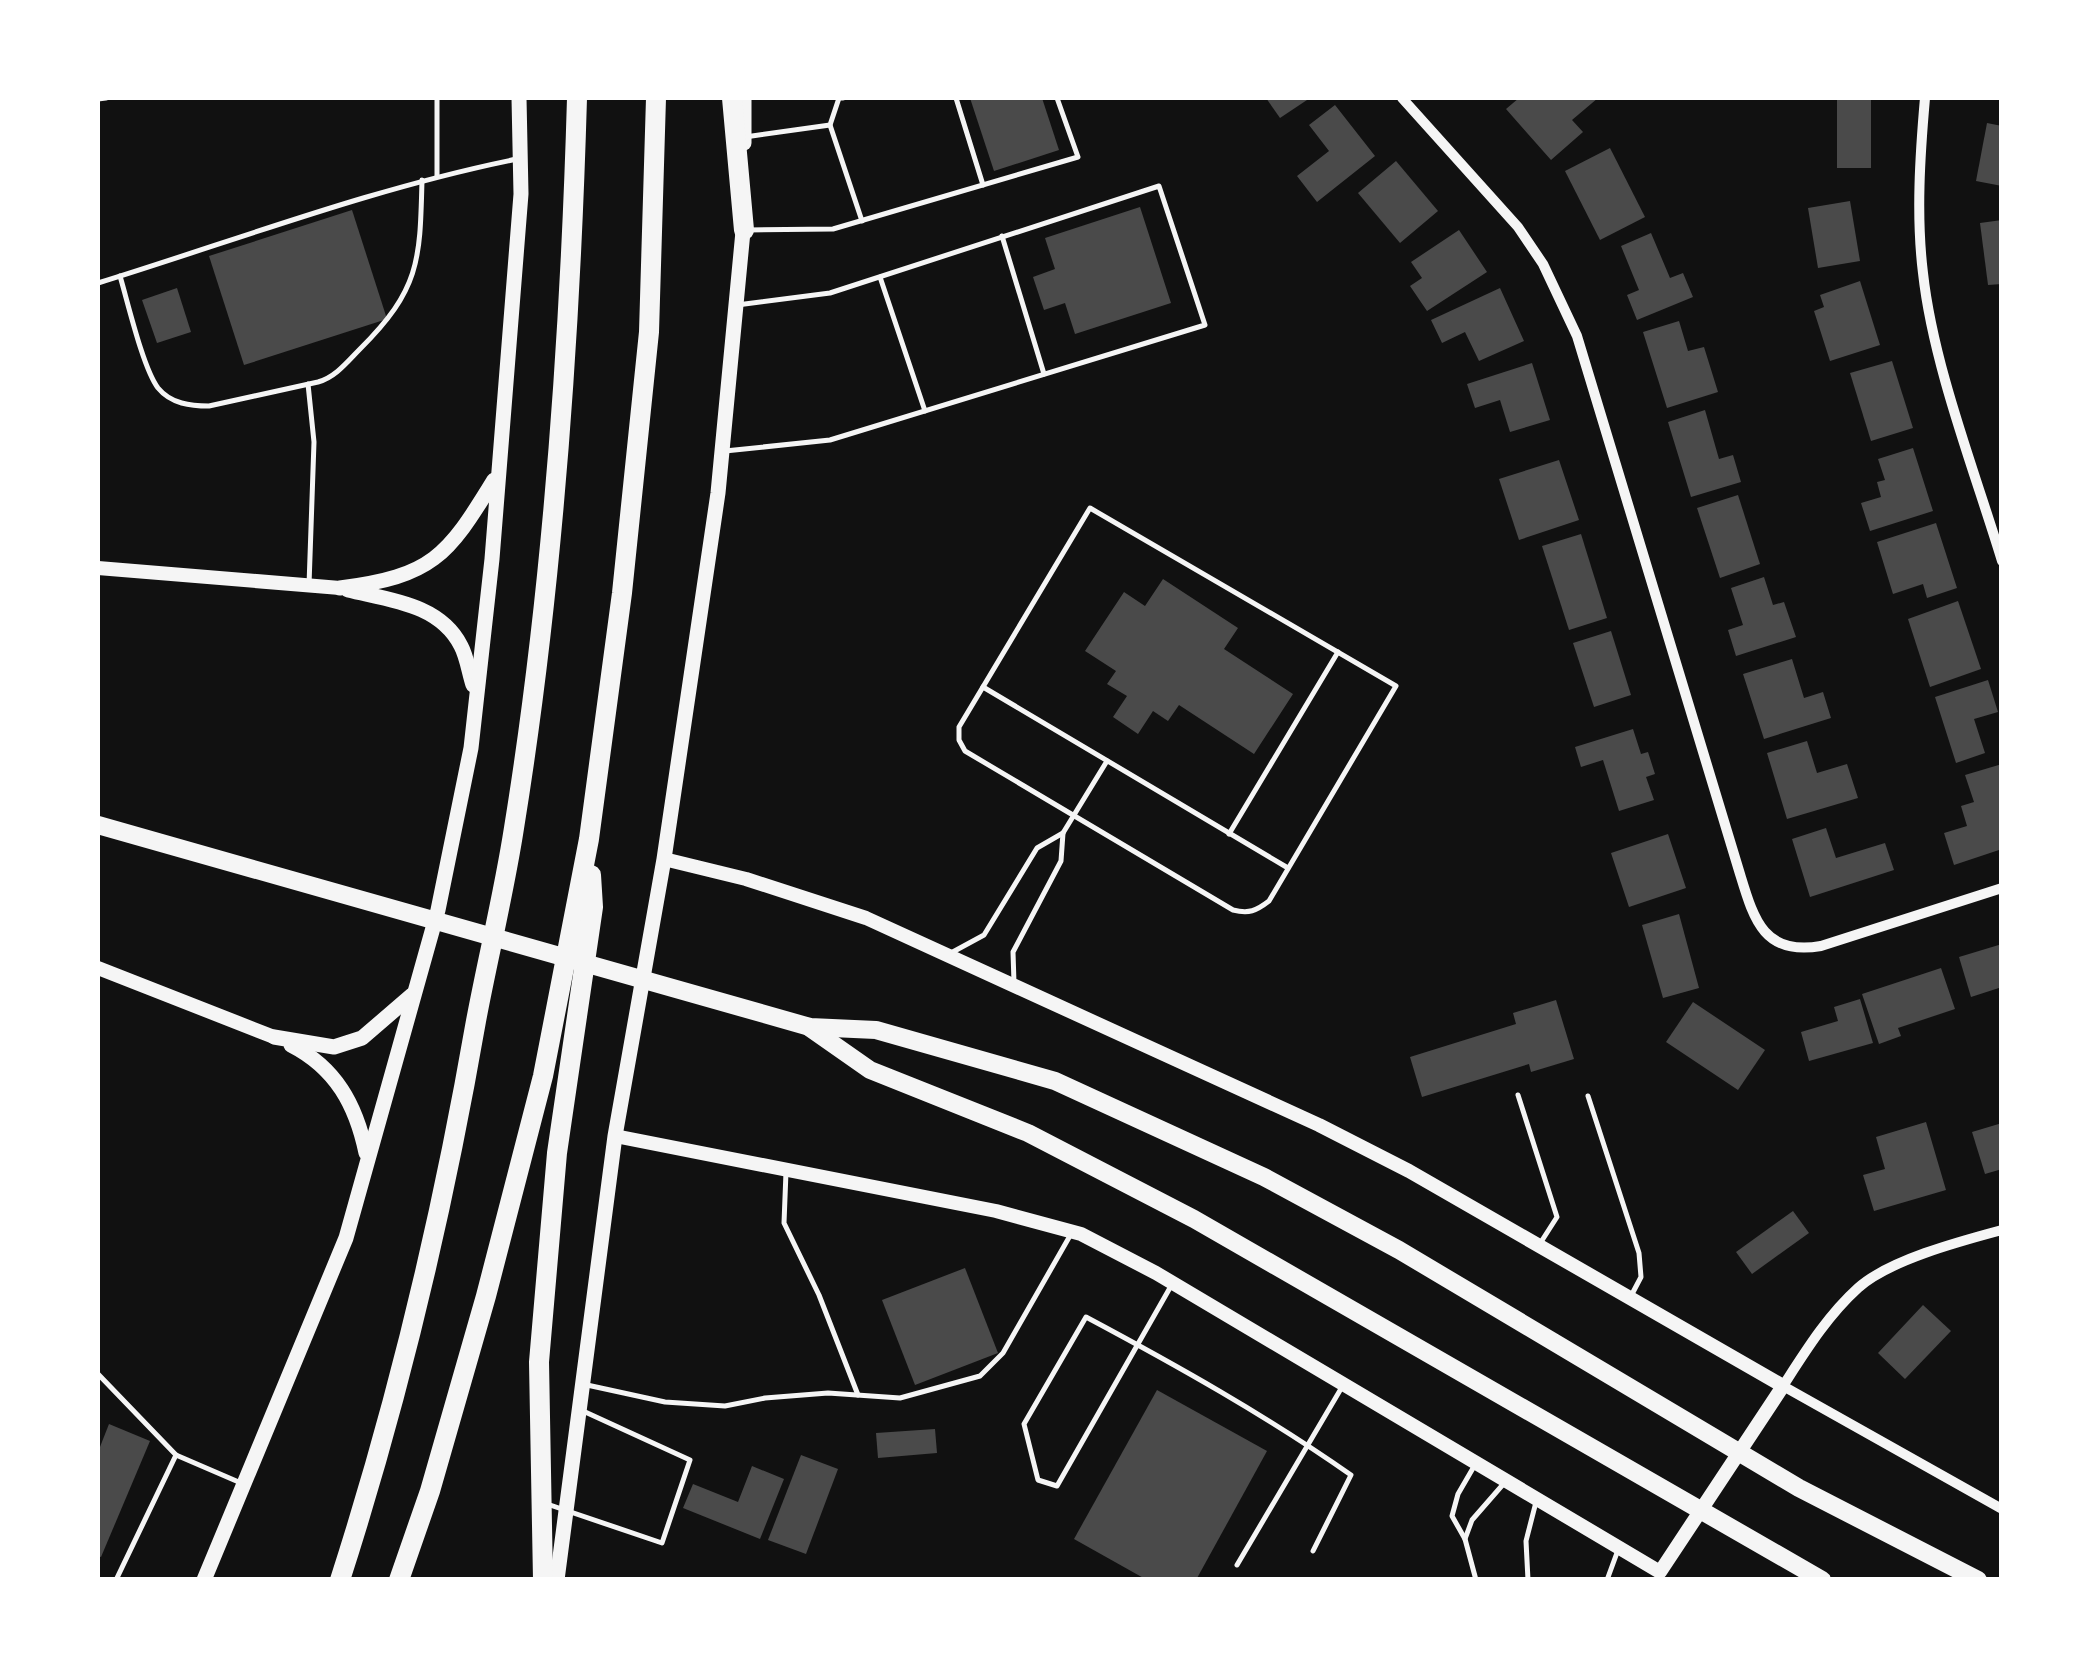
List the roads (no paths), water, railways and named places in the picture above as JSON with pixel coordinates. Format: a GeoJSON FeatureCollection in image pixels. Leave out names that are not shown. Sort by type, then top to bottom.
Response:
{"type":"FeatureCollection","features":[{"type":"Feature","properties":{"kind":"highway"},"geometry":{"type":"LineString","coordinates":[[340,1580],[392,1413],[427,1268],[464,1098],[514,830],[560,437],[572,274],[577,98]]}},
{"type":"Feature","properties":{"kind":"highway"},"geometry":{"type":"LineString","coordinates":[[399,1580],[430,1491],[539,1094],[590,839],[650,332],[656,98]]}},
{"type":"Feature","properties":{"kind":"highway"},"geometry":{"type":"LineString","coordinates":[[732,98],[744,230]]}},
{"type":"Feature","properties":{"kind":"highway"},"geometry":{"type":"LineString","coordinates":[[98,825],[810,1028],[876,1030],[1055,1082],[1264,1177],[1382,1241],[1799,1488],[1978,1580]]}},
{"type":"Feature","properties":{"kind":"highway"},"geometry":{"type":"LineString","coordinates":[[544,1580],[539,1362],[557,1153],[592,907],[590,839]]}},
{"type":"Feature","properties":{"kind":"highway"},"geometry":{"type":"LineString","coordinates":[[810,1028],[870,1070],[1028,1134],[1194,1219],[1822,1580]]}},
{"type":"Feature","properties":{"kind":"main road"},"geometry":{"type":"LineString","coordinates":[[204,1580],[346,1238],[438,910],[471,748],[492,559],[520,194],[519,98]]}},
{"type":"Feature","properties":{"kind":"main road"},"geometry":{"type":"LineString","coordinates":[[557,1579],[614,1136],[664,859],[722,451],[744,230],[744,98]]}},
{"type":"Feature","properties":{"kind":"main road"},"geometry":{"type":"LineString","coordinates":[[340,588],[386,582],[426,566],[460,535],[497,476]]}},
{"type":"Feature","properties":{"kind":"main road"},"geometry":{"type":"LineString","coordinates":[[340,588],[418,608],[443,621],[462,646],[476,696]]}},
{"type":"Feature","properties":{"kind":"main road"},"geometry":{"type":"LineString","coordinates":[[274,1037],[334,1047],[362,1038],[416,991]]}},
{"type":"Feature","properties":{"kind":"main road"},"geometry":{"type":"LineString","coordinates":[[274,1037],[310,1055],[340,1083],[359,1118],[367,1157]]}},
{"type":"Feature","properties":{"kind":"street"},"geometry":{"type":"LineString","coordinates":[[1402,98],[1518,228],[1543,264],[1577,336],[1740,874],[1761,929],[1772,939],[1799,950],[2002,888]]}},
{"type":"Feature","properties":{"kind":"street"},"geometry":{"type":"LineString","coordinates":[[1925,98],[1920,201],[1923,274],[1946,376],[2002,561]]}},
{"type":"Feature","properties":{"kind":"street"},"geometry":{"type":"LineString","coordinates":[[98,568],[340,588]]}},
{"type":"Feature","properties":{"kind":"street"},"geometry":{"type":"LineString","coordinates":[[664,859],[746,879],[866,918],[1319,1126],[1409,1171],[2002,1509]]}},
{"type":"Feature","properties":{"kind":"street"},"geometry":{"type":"LineString","coordinates":[[98,968],[274,1037]]}},
{"type":"Feature","properties":{"kind":"street"},"geometry":{"type":"LineString","coordinates":[[614,1136],[996,1210],[1073,1232],[1172,1283],[1666,1576],[1701,1510],[1739,1452],[1817,1335],[1858,1287],[1874,1276],[1949,1244],[2002,1230]]}},
{"type":"Feature","properties":{"kind":"lane"},"geometry":{"type":"LineString","coordinates":[[98,99],[106,98]]}},
{"type":"Feature","properties":{"kind":"lane"},"geometry":{"type":"LineString","coordinates":[[437,176],[438,98]]}},
{"type":"Feature","properties":{"kind":"lane"},"geometry":{"type":"LineString","coordinates":[[843,98],[830,125],[862,220]]}},
{"type":"Feature","properties":{"kind":"lane"},"geometry":{"type":"LineString","coordinates":[[956,98],[983,185]]}},
{"type":"Feature","properties":{"kind":"lane"},"geometry":{"type":"LineString","coordinates":[[744,230],[833,229],[1078,158],[1057,98]]}},
{"type":"Feature","properties":{"kind":"lane"},"geometry":{"type":"LineString","coordinates":[[744,137],[830,125]]}},
{"type":"Feature","properties":{"kind":"lane"},"geometry":{"type":"LineString","coordinates":[[98,283],[304,214],[437,176],[520,158]]}},
{"type":"Feature","properties":{"kind":"lane"},"geometry":{"type":"LineString","coordinates":[[120,276],[150,372],[158,388],[172,399],[190,406],[209,406],[326,380],[391,318],[404,297],[416,265],[422,180]]}},
{"type":"Feature","properties":{"kind":"lane"},"geometry":{"type":"LineString","coordinates":[[722,451],[830,440],[1205,325],[1159,186],[830,294],[737,305]]}},
{"type":"Feature","properties":{"kind":"lane"},"geometry":{"type":"LineString","coordinates":[[1002,236],[1044,374]]}},
{"type":"Feature","properties":{"kind":"lane"},"geometry":{"type":"LineString","coordinates":[[880,276],[925,411]]}},
{"type":"Feature","properties":{"kind":"lane"},"geometry":{"type":"LineString","coordinates":[[308,384],[314,442],[309,586]]}},
{"type":"Feature","properties":{"kind":"lane"},"geometry":{"type":"LineString","coordinates":[[1090,508],[1396,686],[1268,901],[1246,914],[1232,910],[965,751],[959,740],[959,727],[983,687],[1090,508]]}},
{"type":"Feature","properties":{"kind":"lane"},"geometry":{"type":"LineString","coordinates":[[1230,834],[1338,652]]}},
{"type":"Feature","properties":{"kind":"lane"},"geometry":{"type":"LineString","coordinates":[[983,687],[1288,868]]}},
{"type":"Feature","properties":{"kind":"lane"},"geometry":{"type":"LineString","coordinates":[[948,954],[984,936],[1037,848],[1063,833],[1108,761]]}},
{"type":"Feature","properties":{"kind":"lane"},"geometry":{"type":"LineString","coordinates":[[1014,986],[1013,952],[1061,861],[1063,833]]}},
{"type":"Feature","properties":{"kind":"lane"},"geometry":{"type":"LineString","coordinates":[[1518,1095],[1556,1216],[1539,1246]]}},
{"type":"Feature","properties":{"kind":"lane"},"geometry":{"type":"LineString","coordinates":[[1588,1096],[1639,1252],[1641,1277],[1630,1298]]}},
{"type":"Feature","properties":{"kind":"lane"},"geometry":{"type":"LineString","coordinates":[[786,1169],[784,1223],[819,1295],[858,1395]]}},
{"type":"Feature","properties":{"kind":"lane"},"geometry":{"type":"LineString","coordinates":[[584,1384],[665,1402],[725,1406],[828,1392],[900,1398],[980,1376],[1003,1353],[1073,1232]]}},
{"type":"Feature","properties":{"kind":"lane"},"geometry":{"type":"LineString","coordinates":[[1172,1283],[1138,1344],[1057,1486],[1038,1480],[1024,1424],[1086,1317],[1138,1344],[1308,1445],[1351,1475],[1313,1551]]}},
{"type":"Feature","properties":{"kind":"lane"},"geometry":{"type":"LineString","coordinates":[[98,1374],[176,1455],[244,1484]]}},
{"type":"Feature","properties":{"kind":"lane"},"geometry":{"type":"LineString","coordinates":[[1237,1565],[1343,1385]]}},
{"type":"Feature","properties":{"kind":"lane"},"geometry":{"type":"LineString","coordinates":[[542,1503],[662,1543],[690,1460],[580,1410]]}},
{"type":"Feature","properties":{"kind":"lane"},"geometry":{"type":"LineString","coordinates":[[116,1580],[176,1455]]}},
{"type":"Feature","properties":{"kind":"lane"},"geometry":{"type":"LineString","coordinates":[[1476,1464],[1458,1494],[1452,1516],[1465,1539],[1476,1580]]}},
{"type":"Feature","properties":{"kind":"lane"},"geometry":{"type":"LineString","coordinates":[[1465,1539],[1472,1520],[1506,1481]]}},
{"type":"Feature","properties":{"kind":"lane"},"geometry":{"type":"LineString","coordinates":[[1528,1580],[1526,1540],[1537,1500]]}},
{"type":"Feature","properties":{"kind":"lane"},"geometry":{"type":"LineString","coordinates":[[1607,1580],[1619,1548]]}}]}
